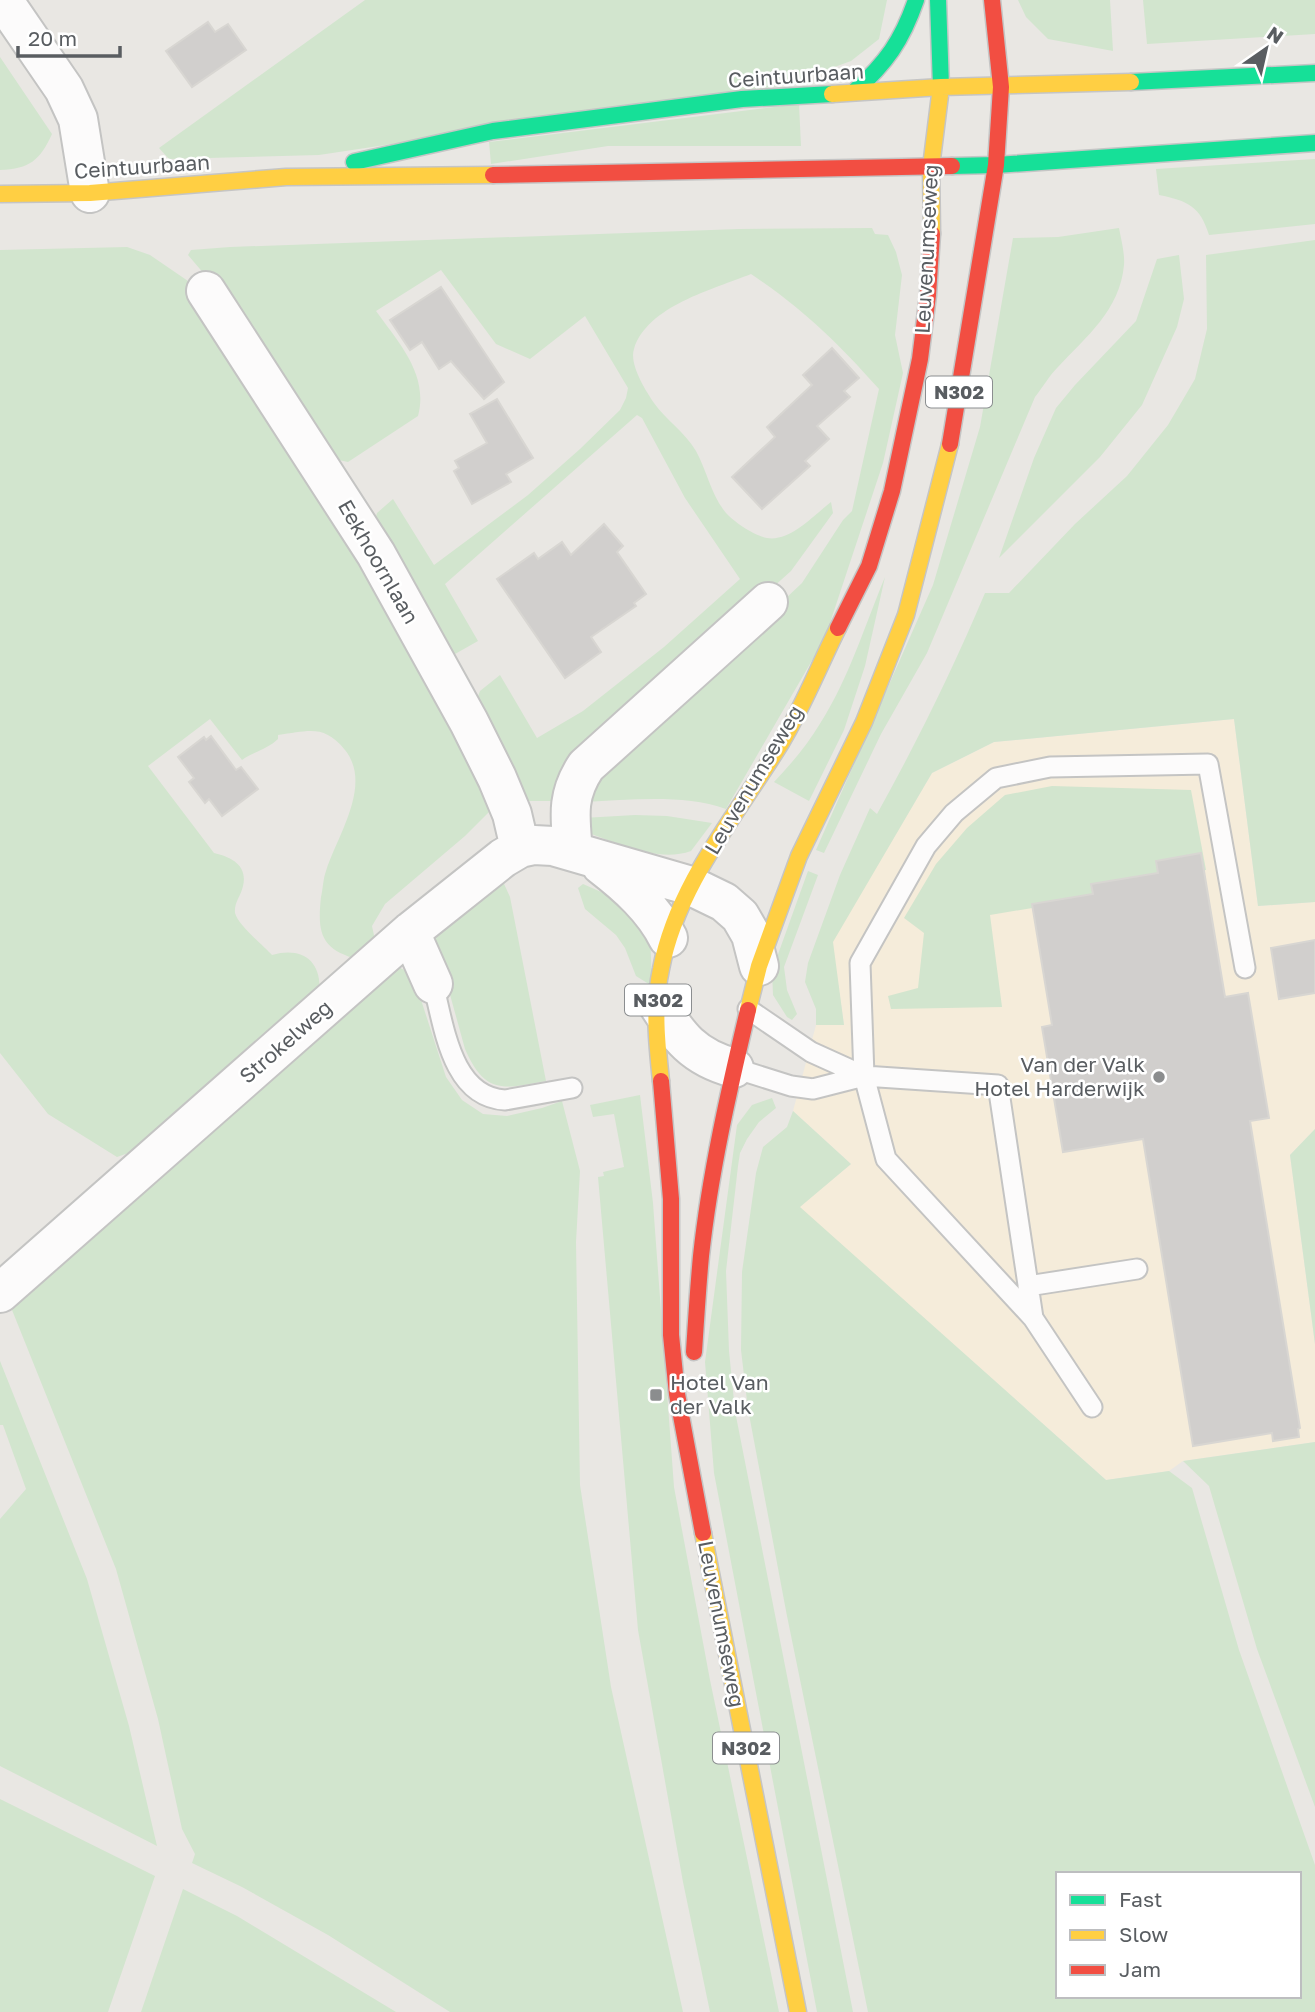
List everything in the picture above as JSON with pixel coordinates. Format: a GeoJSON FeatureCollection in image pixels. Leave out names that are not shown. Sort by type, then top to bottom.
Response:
{"type":"FeatureCollection","features":[{"type":"Feature","properties":{"kind":"main road"},"geometry":{"type":"LineString","coordinates":[[854,92],[881,69],[898,48],[916,0]]}},
{"type":"Feature","properties":{"kind":"main road","name":"Leuvenumseweg"},"geometry":{"type":"LineString","coordinates":[[798,2012],[677,1394],[671,1335],[671,1199],[659,1063],[657,1003],[660,971],[668,938],[691,886],[711,849],[782,740],[869,566],[892,491],[920,359],[928,295],[933,216],[931,167],[941,87],[938,0]]}},
{"type":"Feature","properties":{"kind":"main road"},"geometry":{"type":"LineString","coordinates":[[992,0],[1001,87]]}},
{"type":"Feature","properties":{"kind":"main road","name":"Ceintuurbaan"},"geometry":{"type":"LineString","coordinates":[[286,177],[493,131],[742,99],[941,87],[1001,87],[1315,73]]}},
{"type":"Feature","properties":{"kind":"main road","name":"N302"},"geometry":{"type":"LineString","coordinates":[[694,1364],[701,1255],[734,1068],[759,966],[799,856],[864,722],[906,615],[947,461],[996,164],[1001,87]]}},
{"type":"Feature","properties":{"kind":"main road","name":"Ceintuurbaan"},"geometry":{"type":"LineString","coordinates":[[0,194],[90,193],[286,177],[931,167],[1315,143]]}},
{"type":"Feature","properties":{"kind":"main road","name":"Leuvenumseweg"},"geometry":{"type":"LineString","coordinates":[[693,1484],[694,1391]]}},
{"type":"Feature","properties":{"kind":"street"},"geometry":{"type":"LineString","coordinates":[[3,0],[64,89],[78,119],[90,193]]}},
{"type":"Feature","properties":{"kind":"street","name":"Eekhoornlaan"},"geometry":{"type":"LineString","coordinates":[[206,291],[376,554],[497,778],[512,814],[520,848]]}},
{"type":"Feature","properties":{"kind":"street"},"geometry":{"type":"LineString","coordinates":[[668,938],[637,895],[583,855],[570,809],[573,790],[586,765],[768,602]]}},
{"type":"Feature","properties":{"kind":"street"},"geometry":{"type":"LineString","coordinates":[[520,848],[534,845],[553,846],[691,886],[724,902],[740,916],[751,935],[759,966]]}},
{"type":"Feature","properties":{"kind":"street","name":"Strokelweg"},"geometry":{"type":"LineString","coordinates":[[0,1293],[410,932],[480,874],[520,848]]}},
{"type":"Feature","properties":{"kind":"street"},"geometry":{"type":"LineString","coordinates":[[410,932],[433,985]]}},
{"type":"Feature","properties":{"kind":"street"},"geometry":{"type":"LineString","coordinates":[[657,1003],[691,1049],[734,1068]]}},
{"type":"Feature","properties":{"kind":"lane"},"geometry":{"type":"LineString","coordinates":[[1092,1407],[1033,1318],[886,1159],[863,1076],[860,963],[926,846],[954,813],[996,778],[1050,767],[1208,764],[1245,968]]}},
{"type":"Feature","properties":{"kind":"lane"},"geometry":{"type":"LineString","coordinates":[[433,985],[458,1068],[465,1079],[479,1091],[495,1099],[505,1100],[572,1088]]}},
{"type":"Feature","properties":{"kind":"lane"},"geometry":{"type":"LineString","coordinates":[[748,1009],[811,1052],[863,1076]]}},
{"type":"Feature","properties":{"kind":"lane"},"geometry":{"type":"LineString","coordinates":[[734,1068],[790,1086],[813,1089],[863,1076],[998,1085],[1033,1318]]}},
{"type":"Feature","properties":{"kind":"lane"},"geometry":{"type":"LineString","coordinates":[[1028,1286],[1137,1269]]}},
{"type":"Feature","properties":{"kind":"shaded area"},"geometry":{"type":"Polygon","coordinates":[[[1234,719],[1258,906],[1315,902],[1315,1129],[1290,1155],[1315,1344],[1315,1442],[1183,1461],[1169,1471],[1106,1480],[799,1207],[851,1164],[793,1111],[816,1025],[844,1025],[832,942],[932,773],[994,742],[1234,719]]]}},
{"type":"Feature","properties":{"kind":"green space"},"geometry":{"type":"Polygon","coordinates":[[[365,0],[887,0],[879,39],[851,61],[785,85],[319,155],[169,159],[159,148],[365,0]]]}},
{"type":"Feature","properties":{"kind":"green space"},"geometry":{"type":"Polygon","coordinates":[[[1018,0],[1110,0],[1113,51],[1048,39],[1026,17],[1018,0]]]}},
{"type":"Feature","properties":{"kind":"green space"},"geometry":{"type":"Polygon","coordinates":[[[1143,0],[1315,0],[1315,34],[1147,44],[1143,0]]]}},
{"type":"Feature","properties":{"kind":"green space"},"geometry":{"type":"Polygon","coordinates":[[[0,57],[52,134],[33,161],[19,168],[0,170],[0,57]]]}},
{"type":"Feature","properties":{"kind":"green space"},"geometry":{"type":"Polygon","coordinates":[[[799,104],[801,146],[608,146],[491,164],[489,142],[799,104]]]}},
{"type":"Feature","properties":{"kind":"green space"},"geometry":{"type":"Polygon","coordinates":[[[1315,159],[1315,224],[1209,235],[1201,217],[1192,206],[1159,195],[1156,169],[1315,159]]]}},
{"type":"Feature","properties":{"kind":"green space"},"geometry":{"type":"Polygon","coordinates":[[[872,228],[875,234],[888,235],[902,275],[895,335],[903,373],[883,463],[825,638],[726,809],[675,800],[585,802],[580,793],[802,583],[843,520],[852,511],[879,389],[849,356],[803,313],[751,274],[701,293],[667,310],[641,334],[633,355],[639,377],[654,403],[696,451],[717,499],[730,517],[757,535],[776,538],[793,532],[831,502],[833,513],[791,571],[677,673],[562,801],[523,801],[477,699],[480,691],[500,675],[537,738],[583,711],[664,647],[740,579],[685,498],[642,418],[637,415],[445,584],[478,641],[455,654],[452,653],[375,520],[377,513],[393,499],[434,565],[528,495],[580,449],[620,410],[628,388],[585,316],[530,359],[496,344],[441,270],[376,311],[402,347],[416,373],[420,401],[418,416],[348,462],[334,459],[233,308],[188,255],[191,250],[230,247],[739,229],[872,228]]]}},
{"type":"Feature","properties":{"kind":"green space"},"geometry":{"type":"Polygon","coordinates":[[[1119,228],[1124,265],[1116,296],[1100,322],[1055,370],[1035,397],[927,653],[881,734],[824,853],[816,850],[933,585],[980,427],[1013,238],[1058,237],[1119,228]]]}},
{"type":"Feature","properties":{"kind":"green space"},"geometry":{"type":"Polygon","coordinates":[[[1315,240],[1315,902],[1258,906],[1234,719],[994,742],[932,773],[833,942],[844,1025],[816,1025],[816,1009],[805,982],[808,963],[840,875],[870,808],[877,814],[920,732],[985,593],[1009,593],[1075,524],[1127,476],[1168,425],[1195,379],[1207,329],[1206,255],[1315,240]]]}},
{"type":"Feature","properties":{"kind":"green space"},"geometry":{"type":"Polygon","coordinates":[[[127,247],[150,255],[188,281],[371,569],[493,808],[465,836],[385,904],[372,926],[375,940],[360,960],[337,951],[324,939],[321,931],[321,897],[325,874],[354,794],[353,764],[337,742],[330,736],[315,731],[278,735],[274,742],[242,760],[210,719],[148,766],[214,853],[241,867],[244,879],[235,909],[237,918],[272,955],[293,953],[309,959],[318,973],[319,994],[151,1145],[117,1157],[48,1114],[0,1053],[0,250],[127,247]]]}},
{"type":"Feature","properties":{"kind":"green space"},"geometry":{"type":"Polygon","coordinates":[[[1179,255],[1184,299],[1177,327],[1142,405],[1100,457],[999,558],[1034,458],[1056,408],[1136,321],[1157,259],[1179,255]]]}},
{"type":"Feature","properties":{"kind":"green space"},"geometry":{"type":"Polygon","coordinates":[[[885,577],[865,666],[844,730],[809,801],[774,782],[805,746],[831,705],[885,577]]]}},
{"type":"Feature","properties":{"kind":"green space"},"geometry":{"type":"Polygon","coordinates":[[[1052,786],[1191,790],[1206,870],[1093,886],[1092,898],[990,915],[1002,1007],[891,1009],[888,996],[918,988],[924,933],[904,918],[936,864],[967,828],[1005,795],[1052,786]]]}},
{"type":"Feature","properties":{"kind":"green space"},"geometry":{"type":"Polygon","coordinates":[[[667,816],[712,823],[691,851],[665,855],[624,846],[586,832],[583,818],[667,816]]]}},
{"type":"Feature","properties":{"kind":"green space"},"geometry":{"type":"Polygon","coordinates":[[[808,871],[818,875],[784,967],[787,990],[797,1014],[792,1020],[787,1017],[773,995],[772,971],[808,871]]]}},
{"type":"Feature","properties":{"kind":"green space"},"geometry":{"type":"Polygon","coordinates":[[[500,875],[510,897],[546,1081],[507,1087],[488,1081],[472,1064],[465,1049],[433,933],[500,875]]]}},
{"type":"Feature","properties":{"kind":"green space"},"geometry":{"type":"Polygon","coordinates":[[[583,884],[608,895],[650,930],[652,986],[636,976],[625,948],[616,935],[585,909],[578,888],[583,884]]]}},
{"type":"Feature","properties":{"kind":"green space"},"geometry":{"type":"Polygon","coordinates":[[[397,966],[413,975],[446,1077],[462,1100],[483,1114],[507,1116],[562,1101],[580,1171],[576,1242],[580,1485],[611,1687],[683,2012],[450,2012],[328,1935],[242,1887],[192,1863],[195,1854],[182,1829],[158,1719],[116,1569],[8,1300],[397,966]]]}},
{"type":"Feature","properties":{"kind":"green space"},"geometry":{"type":"Polygon","coordinates":[[[640,1095],[653,1203],[674,1487],[710,1680],[779,2012],[710,2012],[683,1882],[638,1630],[598,1177],[604,1176],[603,1172],[624,1167],[614,1114],[593,1117],[590,1105],[640,1095]]]}},
{"type":"Feature","properties":{"kind":"green space"},"geometry":{"type":"Polygon","coordinates":[[[772,1098],[776,1108],[759,1122],[740,1153],[726,1271],[729,1351],[735,1411],[853,2012],[817,2012],[714,1473],[705,1362],[737,1125],[752,1105],[772,1098]]]}},
{"type":"Feature","properties":{"kind":"green space"},"geometry":{"type":"Polygon","coordinates":[[[793,1111],[851,1164],[800,1207],[1106,1480],[1169,1471],[1192,1488],[1239,1650],[1315,1865],[1315,2012],[868,2012],[787,1616],[748,1409],[741,1350],[742,1272],[756,1173],[763,1147],[787,1127],[793,1111]]]}},
{"type":"Feature","properties":{"kind":"green space"},"geometry":{"type":"Polygon","coordinates":[[[1315,1129],[1315,1344],[1290,1155],[1315,1129]]]}},
{"type":"Feature","properties":{"kind":"green space"},"geometry":{"type":"Polygon","coordinates":[[[0,1361],[87,1579],[129,1726],[157,1846],[0,1766],[0,1519],[26,1489],[3,1425],[0,1425],[0,1361]]]}},
{"type":"Feature","properties":{"kind":"green space"},"geometry":{"type":"Polygon","coordinates":[[[1315,1442],[1315,1807],[1257,1649],[1209,1486],[1183,1461],[1315,1442]]]}},
{"type":"Feature","properties":{"kind":"green space"},"geometry":{"type":"Polygon","coordinates":[[[0,1799],[155,1876],[108,2012],[0,2012],[0,1799]]]}},
{"type":"Feature","properties":{"kind":"green space"},"geometry":{"type":"Polygon","coordinates":[[[183,1889],[237,1916],[396,2012],[141,2012],[183,1889]]]}},
{"type":"Feature","properties":{"kind":"building"},"geometry":{"type":"Polygon","coordinates":[[[208,22],[215,32],[228,24],[246,50],[192,87],[166,51],[208,22]]]}},
{"type":"Feature","properties":{"kind":"building"},"geometry":{"type":"Polygon","coordinates":[[[441,287],[504,382],[484,399],[451,361],[439,369],[422,342],[410,350],[390,320],[441,287]]]}},
{"type":"Feature","properties":{"kind":"building"},"geometry":{"type":"Polygon","coordinates":[[[832,348],[859,378],[844,391],[850,397],[817,426],[829,439],[805,461],[810,466],[762,509],[732,477],[775,437],[767,427],[812,385],[803,375],[832,348]]]}},
{"type":"Feature","properties":{"kind":"building"},"geometry":{"type":"Polygon","coordinates":[[[497,399],[533,458],[506,474],[511,482],[472,504],[454,471],[459,468],[455,461],[487,443],[470,414],[497,399]]]}},
{"type":"Feature","properties":{"kind":"building"},"geometry":{"type":"Polygon","coordinates":[[[604,524],[623,546],[617,552],[646,594],[634,603],[636,606],[591,637],[601,652],[565,678],[497,579],[534,553],[538,559],[562,542],[571,555],[604,524]]]}},
{"type":"Feature","properties":{"kind":"building"},"geometry":{"type":"Polygon","coordinates":[[[211,736],[236,770],[241,767],[258,789],[222,816],[209,799],[205,803],[189,782],[194,778],[178,757],[204,737],[206,740],[211,736]]]}},
{"type":"Feature","properties":{"kind":"building"},"geometry":{"type":"Polygon","coordinates":[[[1201,853],[1225,997],[1248,993],[1269,1118],[1250,1121],[1300,1428],[1299,1437],[1273,1441],[1272,1433],[1193,1446],[1143,1139],[1063,1152],[1042,1027],[1052,1025],[1032,904],[1093,894],[1091,884],[1158,873],[1156,861],[1201,853]]]}},
{"type":"Feature","properties":{"kind":"building"},"geometry":{"type":"Polygon","coordinates":[[[1315,940],[1315,993],[1279,999],[1271,948],[1315,940]]]}},
{"type":"Feature","properties":{"kind":"traffic: fast"},"geometry":{"type":"LineString","coordinates":[[854,92],[892,50],[905,28],[916,0]]}},
{"type":"Feature","properties":{"kind":"traffic: fast"},"geometry":{"type":"LineString","coordinates":[[938,0],[941,87]]}},
{"type":"Feature","properties":{"kind":"traffic: fast"},"geometry":{"type":"LineString","coordinates":[[1131,82],[1315,73]]}},
{"type":"Feature","properties":{"kind":"traffic: fast"},"geometry":{"type":"LineString","coordinates":[[354,162],[493,131],[742,99],[832,94]]}},
{"type":"Feature","properties":{"kind":"traffic: fast"},"geometry":{"type":"LineString","coordinates":[[952,166],[1315,143]]}},
{"type":"Feature","properties":{"kind":"traffic: slow"},"geometry":{"type":"LineString","coordinates":[[832,94],[941,87],[1131,82]]}},
{"type":"Feature","properties":{"kind":"traffic: slow"},"geometry":{"type":"LineString","coordinates":[[932,234],[931,167],[941,87]]}},
{"type":"Feature","properties":{"kind":"traffic: slow"},"geometry":{"type":"LineString","coordinates":[[0,194],[90,193],[286,177],[493,175]]}},
{"type":"Feature","properties":{"kind":"traffic: slow"},"geometry":{"type":"LineString","coordinates":[[748,1010],[759,966],[799,856],[864,722],[906,615],[950,444]]}},
{"type":"Feature","properties":{"kind":"traffic: slow"},"geometry":{"type":"LineString","coordinates":[[661,1081],[656,1025],[657,996],[669,938],[680,908],[710,851],[789,729],[838,628]]}},
{"type":"Feature","properties":{"kind":"traffic: slow"},"geometry":{"type":"LineString","coordinates":[[703,1533],[798,2012]]}},
{"type":"Feature","properties":{"kind":"traffic: jam"},"geometry":{"type":"LineString","coordinates":[[992,0],[1001,87]]}},
{"type":"Feature","properties":{"kind":"traffic: jam"},"geometry":{"type":"LineString","coordinates":[[950,444],[996,165],[1001,87]]}},
{"type":"Feature","properties":{"kind":"traffic: jam"},"geometry":{"type":"LineString","coordinates":[[493,175],[952,166]]}},
{"type":"Feature","properties":{"kind":"traffic: jam"},"geometry":{"type":"LineString","coordinates":[[838,628],[869,566],[892,491],[920,359],[932,234]]}},
{"type":"Feature","properties":{"kind":"traffic: jam"},"geometry":{"type":"LineString","coordinates":[[694,1352],[701,1256],[709,1194],[748,1010]]}},
{"type":"Feature","properties":{"kind":"traffic: jam"},"geometry":{"type":"LineString","coordinates":[[661,1081],[671,1199],[671,1335],[677,1394],[703,1533]]}},
{"type":"Feature","properties":{"kind":"place","name":"Van der Valk Hotel Harderwijk"},"geometry":{"type":"Point","coordinates":[1159,1077]}},
{"type":"Feature","properties":{"kind":"place","name":"Hotel Van der Valk"},"geometry":{"type":"Point","coordinates":[656,1395]}}]}
